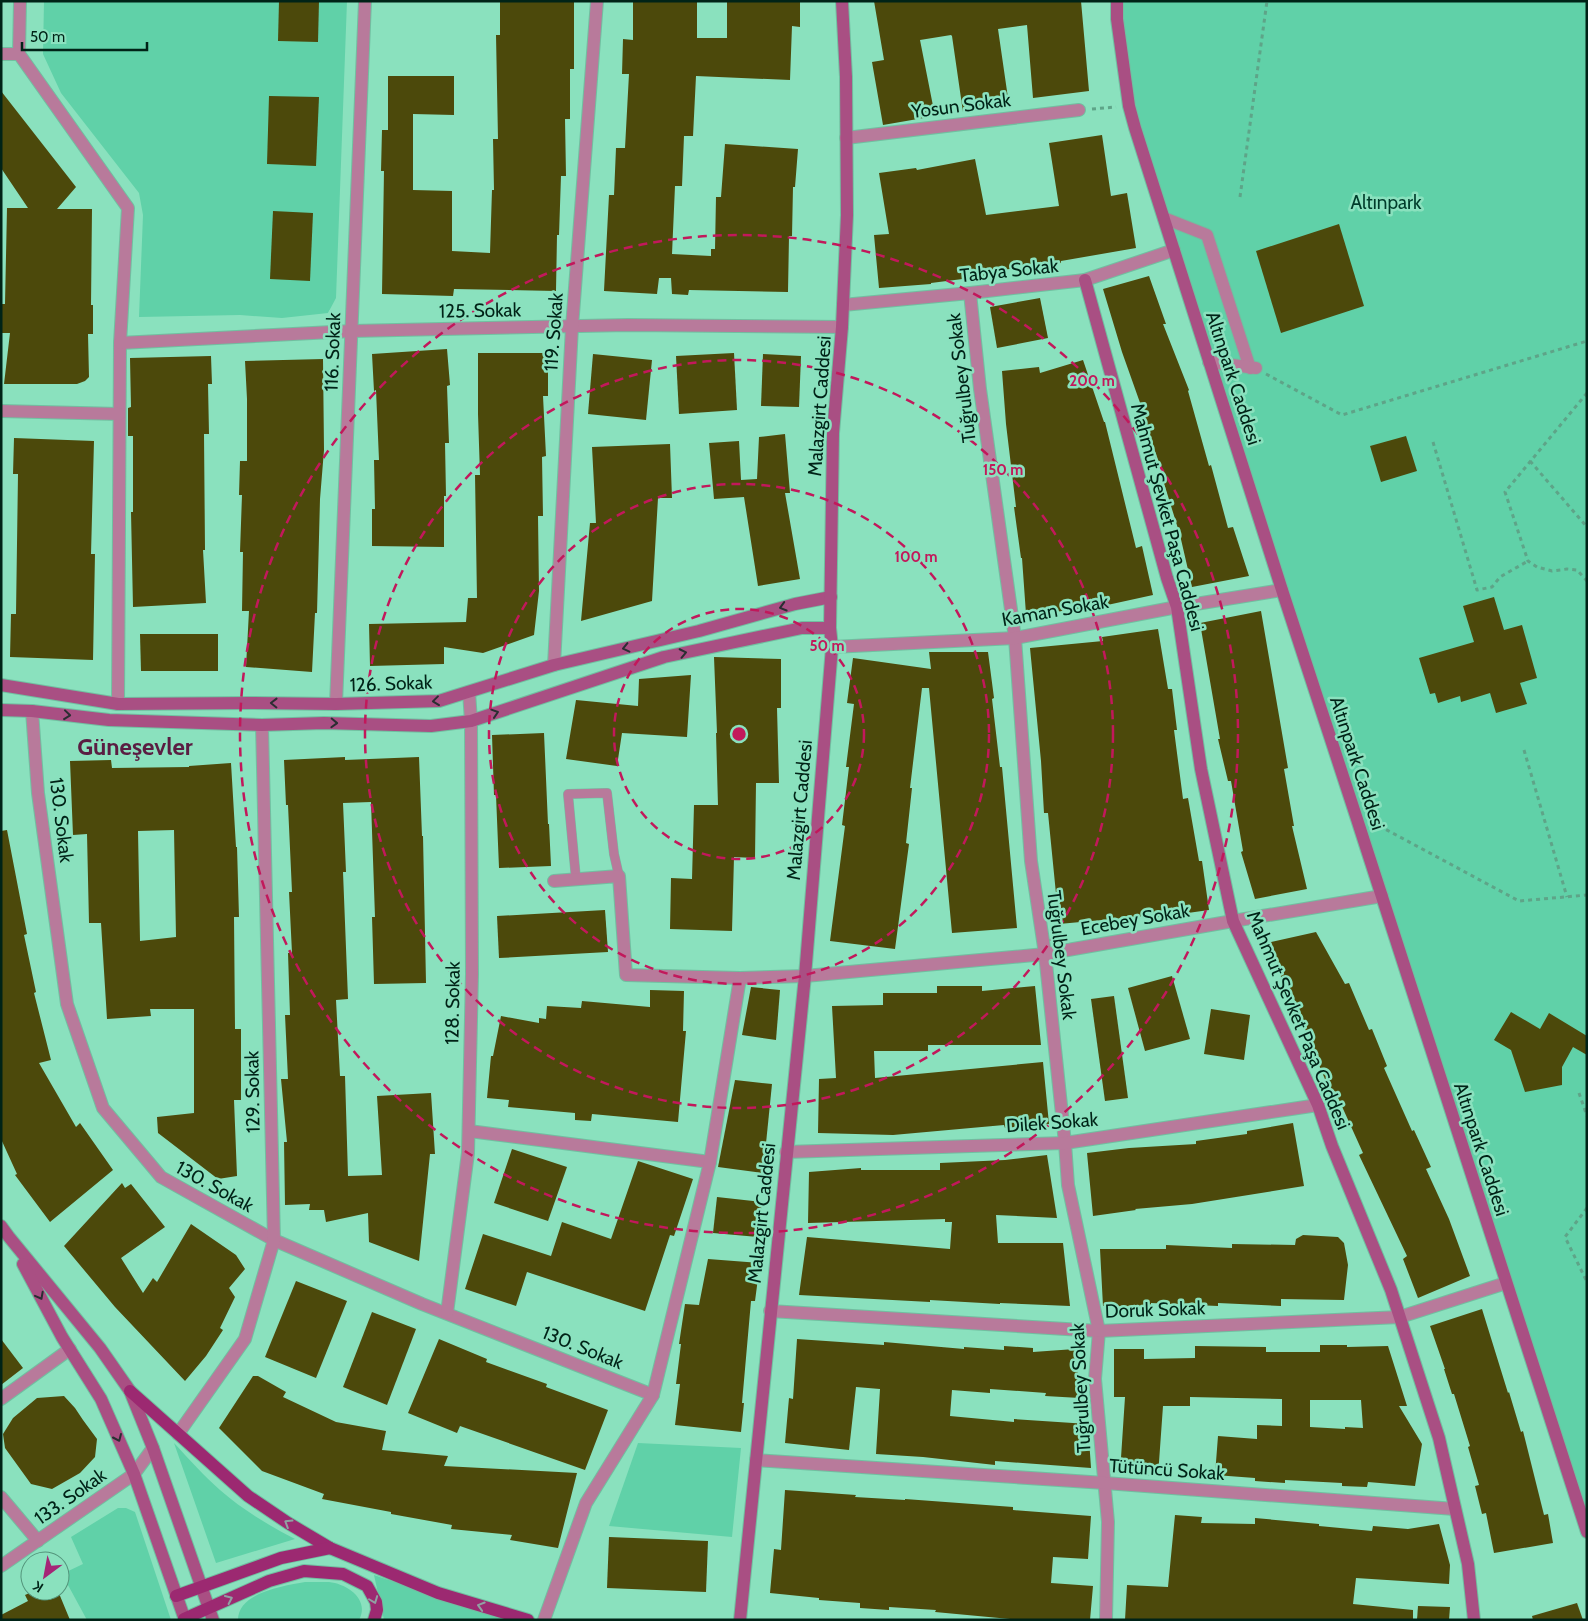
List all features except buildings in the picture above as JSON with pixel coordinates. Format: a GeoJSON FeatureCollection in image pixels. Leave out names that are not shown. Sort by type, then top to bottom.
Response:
{"type":"FeatureCollection","features":[{"type":"Feature","properties":{"kind":"main road"},"geometry":{"type":"LineString","coordinates":[[130,1390],[248,1496],[330,1548],[438,1593],[528,1620]]}},
{"type":"Feature","properties":{"kind":"main road"},"geometry":{"type":"LineString","coordinates":[[176,1596],[281,1558],[330,1548]]}},
{"type":"Feature","properties":{"kind":"main road"},"geometry":{"type":"LineString","coordinates":[[185,1619],[211,1614],[269,1581],[304,1571],[343,1574],[367,1586],[376,1602],[377,1610],[374,1620]]}},
{"type":"Feature","properties":{"kind":"street"},"geometry":{"type":"LineString","coordinates":[[20,1],[19,54],[128,208],[120,343],[118,704]]}},
{"type":"Feature","properties":{"kind":"street","name":"116. Sokak"},"geometry":{"type":"LineString","coordinates":[[336,704],[365,1]]}},
{"type":"Feature","properties":{"kind":"street","name":"119. Sokak"},"geometry":{"type":"LineString","coordinates":[[554,665],[572,327],[597,1]]}},
{"type":"Feature","properties":{"kind":"street","name":"Malazgirt Caddesi"},"geometry":{"type":"LineString","coordinates":[[740,1620],[805,976],[832,647],[830,628],[833,433],[842,327],[847,215],[846,77],[842,1]]}},
{"type":"Feature","properties":{"kind":"street","name":"Altınpark Caddesi"},"geometry":{"type":"LineString","coordinates":[[1117,1],[1117,19],[1129,106],[1282,590],[1587,1532]]}},
{"type":"Feature","properties":{"kind":"street"},"geometry":{"type":"LineString","coordinates":[[1,54],[19,54]]}},
{"type":"Feature","properties":{"kind":"street","name":"Yosun Sokak"},"geometry":{"type":"LineString","coordinates":[[846,138],[1079,110]]}},
{"type":"Feature","properties":{"kind":"street"},"geometry":{"type":"LineString","coordinates":[[1164,218],[1206,235],[1252,368],[1209,362]]}},
{"type":"Feature","properties":{"kind":"street","name":"Tabya Sokak"},"geometry":{"type":"LineString","coordinates":[[843,305],[970,294],[1085,280],[1174,250]]}},
{"type":"Feature","properties":{"kind":"street","name":"Mahmut Şevket Paşa Caddesi"},"geometry":{"type":"LineString","coordinates":[[1085,280],[1167,578],[1177,607],[1201,769],[1233,921],[1318,1105],[1332,1146],[1391,1290],[1439,1438],[1468,1564],[1474,1620]]}},
{"type":"Feature","properties":{"kind":"street","name":"Tuğrulbey Sokak"},"geometry":{"type":"LineString","coordinates":[[970,294],[980,389],[1015,638],[1031,861],[1045,954],[1068,1185],[1099,1331],[1095,1380],[1108,1522],[1106,1620]]}},
{"type":"Feature","properties":{"kind":"street","name":"125. Sokak"},"geometry":{"type":"LineString","coordinates":[[120,343],[352,331],[638,326],[842,327]]}},
{"type":"Feature","properties":{"kind":"street"},"geometry":{"type":"LineString","coordinates":[[1,411],[119,414]]}},
{"type":"Feature","properties":{"kind":"street","name":"Kaman Sokak"},"geometry":{"type":"LineString","coordinates":[[832,647],[1015,638],[1177,607],[1282,590]]}},
{"type":"Feature","properties":{"kind":"street","name":"126. Sokak"},"geometry":{"type":"LineString","coordinates":[[1,684],[118,704],[439,702],[554,665],[699,631],[795,604],[831,597]]}},
{"type":"Feature","properties":{"kind":"street","name":"126. Sokak"},"geometry":{"type":"LineString","coordinates":[[1,710],[32,711],[110,720],[262,725],[324,723],[432,726],[471,721],[664,657],[802,628],[830,628]]}},
{"type":"Feature","properties":{"kind":"street","name":"128. Sokak"},"geometry":{"type":"LineString","coordinates":[[447,1313],[468,1153],[469,1131],[472,974],[471,721],[469,692]]}},
{"type":"Feature","properties":{"kind":"street","name":"130. Sokak"},"geometry":{"type":"LineString","coordinates":[[32,711],[38,793],[67,1004],[103,1108],[160,1177],[274,1240],[422,1304],[653,1395]]}},
{"type":"Feature","properties":{"kind":"street","name":"129. Sokak"},"geometry":{"type":"LineString","coordinates":[[178,1434],[245,1340],[274,1240],[262,725]]}},
{"type":"Feature","properties":{"kind":"street"},"geometry":{"type":"LineString","coordinates":[[554,881],[619,876]]}},
{"type":"Feature","properties":{"kind":"street","name":"Ecebey Sokak"},"geometry":{"type":"LineString","coordinates":[[619,876],[626,975],[740,978],[805,976],[1045,954],[1382,896]]}},
{"type":"Feature","properties":{"kind":"street"},"geometry":{"type":"LineString","coordinates":[[544,1620],[586,1503],[653,1395],[710,1162],[740,978]]}},
{"type":"Feature","properties":{"kind":"street","name":"Dilek Sokak"},"geometry":{"type":"LineString","coordinates":[[786,1152],[1065,1143],[1318,1105]]}},
{"type":"Feature","properties":{"kind":"street"},"geometry":{"type":"LineString","coordinates":[[469,1131],[710,1162]]}},
{"type":"Feature","properties":{"kind":"street"},"geometry":{"type":"LineString","coordinates":[[1,1226],[70,1349],[101,1399],[134,1474],[185,1619]]}},
{"type":"Feature","properties":{"kind":"street"},"geometry":{"type":"LineString","coordinates":[[8,1238],[100,1348],[130,1390],[153,1448],[211,1614]]}},
{"type":"Feature","properties":{"kind":"street","name":"Doruk Sokak"},"geometry":{"type":"LineString","coordinates":[[770,1311],[1099,1331],[1400,1317],[1506,1283]]}},
{"type":"Feature","properties":{"kind":"street"},"geometry":{"type":"LineString","coordinates":[[1,1399],[70,1349]]}},
{"type":"Feature","properties":{"kind":"street","name":"133. Sokak"},"geometry":{"type":"LineString","coordinates":[[1,1566],[134,1474],[153,1448]]}},
{"type":"Feature","properties":{"kind":"street","name":"Tütüncü Sokak"},"geometry":{"type":"LineString","coordinates":[[756,1460],[1455,1509]]}},
{"type":"Feature","properties":{"kind":"street"},"geometry":{"type":"LineString","coordinates":[[1,1497],[38,1541]]}},
{"type":"Feature","properties":{"kind":"lane"},"geometry":{"type":"LineString","coordinates":[[576,879],[568,794],[607,793],[614,854],[619,876]]}},
{"type":"Feature","properties":{"kind":"path"},"geometry":{"type":"LineString","coordinates":[[1240,197],[1268,1]]}},
{"type":"Feature","properties":{"kind":"path"},"geometry":{"type":"LineString","coordinates":[[1079,110],[1129,106]]}},
{"type":"Feature","properties":{"kind":"path"},"geometry":{"type":"LineString","coordinates":[[1252,368],[1342,415],[1587,341]]}},
{"type":"Feature","properties":{"kind":"path"},"geometry":{"type":"LineString","coordinates":[[1587,393],[1505,492],[1528,561],[1537,567],[1552,571],[1577,570],[1587,581]]}},
{"type":"Feature","properties":{"kind":"path"},"geometry":{"type":"LineString","coordinates":[[1433,442],[1477,590],[1492,587],[1500,577],[1528,561]]}},
{"type":"Feature","properties":{"kind":"path"},"geometry":{"type":"LineString","coordinates":[[1530,461],[1587,527]]}},
{"type":"Feature","properties":{"kind":"path"},"geometry":{"type":"LineString","coordinates":[[1524,750],[1567,897]]}},
{"type":"Feature","properties":{"kind":"path"},"geometry":{"type":"LineString","coordinates":[[1355,813],[1519,901],[1587,895]]}},
{"type":"Feature","properties":{"kind":"path"},"geometry":{"type":"LineString","coordinates":[[1579,1093],[1587,1116]]}},
{"type":"Feature","properties":{"kind":"path"},"geometry":{"type":"LineString","coordinates":[[1587,1208],[1565,1237],[1587,1282]]}},
{"type":"Feature","properties":{"kind":"green space"},"geometry":{"type":"Polygon","coordinates":[[[44,1],[347,1],[336,298],[328,313],[282,318],[240,315],[139,317],[143,215],[139,193],[61,93],[43,54],[44,1]]]}},
{"type":"Feature","properties":{"kind":"green space","name":"Altınpark"},"geometry":{"type":"Polygon","coordinates":[[[1117,1],[1587,1],[1587,1532],[1135,128],[1117,1]]]}},
{"type":"Feature","properties":{"kind":"green space"},"geometry":{"type":"Polygon","coordinates":[[[174,1443],[208,1479],[229,1497],[256,1517],[295,1539],[216,1563],[174,1443]]]}},
{"type":"Feature","properties":{"kind":"green space"},"geometry":{"type":"Polygon","coordinates":[[[638,1443],[741,1448],[732,1537],[609,1526],[638,1443]]]}},
{"type":"Feature","properties":{"kind":"green space"},"geometry":{"type":"Polygon","coordinates":[[[118,1508],[126,1508],[135,1512],[171,1620],[87,1620],[70,1589],[70,1570],[83,1564],[71,1537],[118,1508]]]}},
{"type":"Feature","properties":{"kind":"green space"},"geometry":{"type":"Polygon","coordinates":[[[374,1575],[505,1620],[384,1620],[374,1575]]]}},
{"type":"Feature","properties":{"kind":"green space"},"geometry":{"type":"Polygon","coordinates":[[[305,1582],[336,1583],[350,1590],[355,1594],[362,1606],[359,1620],[238,1620],[240,1610],[254,1597],[275,1588],[305,1582]]]}},
{"type":"Feature","properties":{"kind":"district","name":"Güneşevler"},"geometry":{"type":"Point","coordinates":[135,747]}}]}
